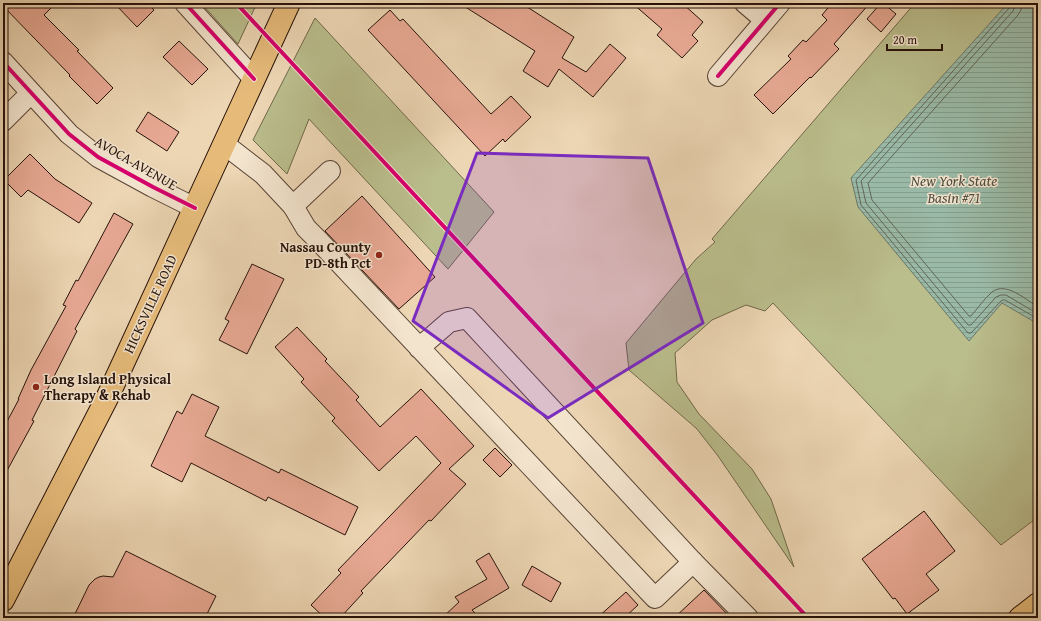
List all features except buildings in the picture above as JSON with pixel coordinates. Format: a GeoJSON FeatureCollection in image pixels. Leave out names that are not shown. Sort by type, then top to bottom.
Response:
{"type":"FeatureCollection","features":[{"type":"Feature","properties":{"kind":"main road","name":"HICKSVILLE ROAD"},"geometry":{"type":"LineString","coordinates":[[3,600],[108,396],[289,3]]}},
{"type":"Feature","properties":{"kind":"street"},"geometry":{"type":"LineString","coordinates":[[185,3],[254,79]]}},
{"type":"Feature","properties":{"kind":"street"},"geometry":{"type":"LineString","coordinates":[[745,3],[765,20]]}},
{"type":"Feature","properties":{"kind":"street"},"geometry":{"type":"LineString","coordinates":[[718,76],[780,3]]}},
{"type":"Feature","properties":{"kind":"street","name":"AVOCA AVENUE"},"geometry":{"type":"LineString","coordinates":[[3,62],[69,134],[98,157],[195,208]]}},
{"type":"Feature","properties":{"kind":"street"},"geometry":{"type":"LineString","coordinates":[[3,121],[31,93]]}},
{"type":"Feature","properties":{"kind":"street"},"geometry":{"type":"LineString","coordinates":[[224,144],[263,174],[293,206],[306,228],[655,598],[693,562]]}},
{"type":"Feature","properties":{"kind":"street"},"geometry":{"type":"LineString","coordinates":[[293,206],[330,171]]}},
{"type":"Feature","properties":{"kind":"street"},"geometry":{"type":"LineString","coordinates":[[419,348],[449,322],[467,318],[693,562],[748,618]]}},
{"type":"Feature","properties":{"kind":"highlighted area"},"geometry":{"type":"Polygon","coordinates":[[[477,153],[648,158],[703,323],[548,418],[413,321],[477,153]]]}},
{"type":"Feature","properties":{"kind":"shaded area"},"geometry":{"type":"Polygon","coordinates":[[[201,3],[257,3],[238,44],[201,3]]]}},
{"type":"Feature","properties":{"kind":"shaded area"},"geometry":{"type":"Polygon","coordinates":[[[915,3],[1038,3],[1038,517],[1001,545],[773,303],[765,311],[746,305],[712,320],[675,353],[677,382],[699,414],[752,469],[771,499],[794,567],[718,456],[697,429],[629,370],[626,343],[696,259],[715,242],[712,239],[915,3]]]}},
{"type":"Feature","properties":{"kind":"shaded area"},"geometry":{"type":"Polygon","coordinates":[[[315,18],[494,212],[448,269],[309,119],[287,174],[253,140],[315,18]]]}},
{"type":"Feature","properties":{"kind":"water","name":"New York State Basin #71"},"geometry":{"type":"Polygon","coordinates":[[[1008,3],[1038,3],[1038,324],[1002,303],[969,341],[858,207],[851,178],[1008,3]]]}},
{"type":"Feature","properties":{"kind":"cycle path"},"geometry":{"type":"LineString","coordinates":[[185,3],[254,79]]}},
{"type":"Feature","properties":{"kind":"cycle path"},"geometry":{"type":"LineString","coordinates":[[236,3],[808,618]]}},
{"type":"Feature","properties":{"kind":"cycle path"},"geometry":{"type":"LineString","coordinates":[[718,76],[780,3]]}},
{"type":"Feature","properties":{"kind":"cycle path"},"geometry":{"type":"LineString","coordinates":[[3,62],[69,134],[98,157],[195,208]]}},
{"type":"Feature","properties":{"kind":"place","name":"Nassau County PD-8th Pct"},"geometry":{"type":"Point","coordinates":[379,255]}},
{"type":"Feature","properties":{"kind":"place","name":"Long Island Physical Therapy & Rehab"},"geometry":{"type":"Point","coordinates":[36,387]}}]}
